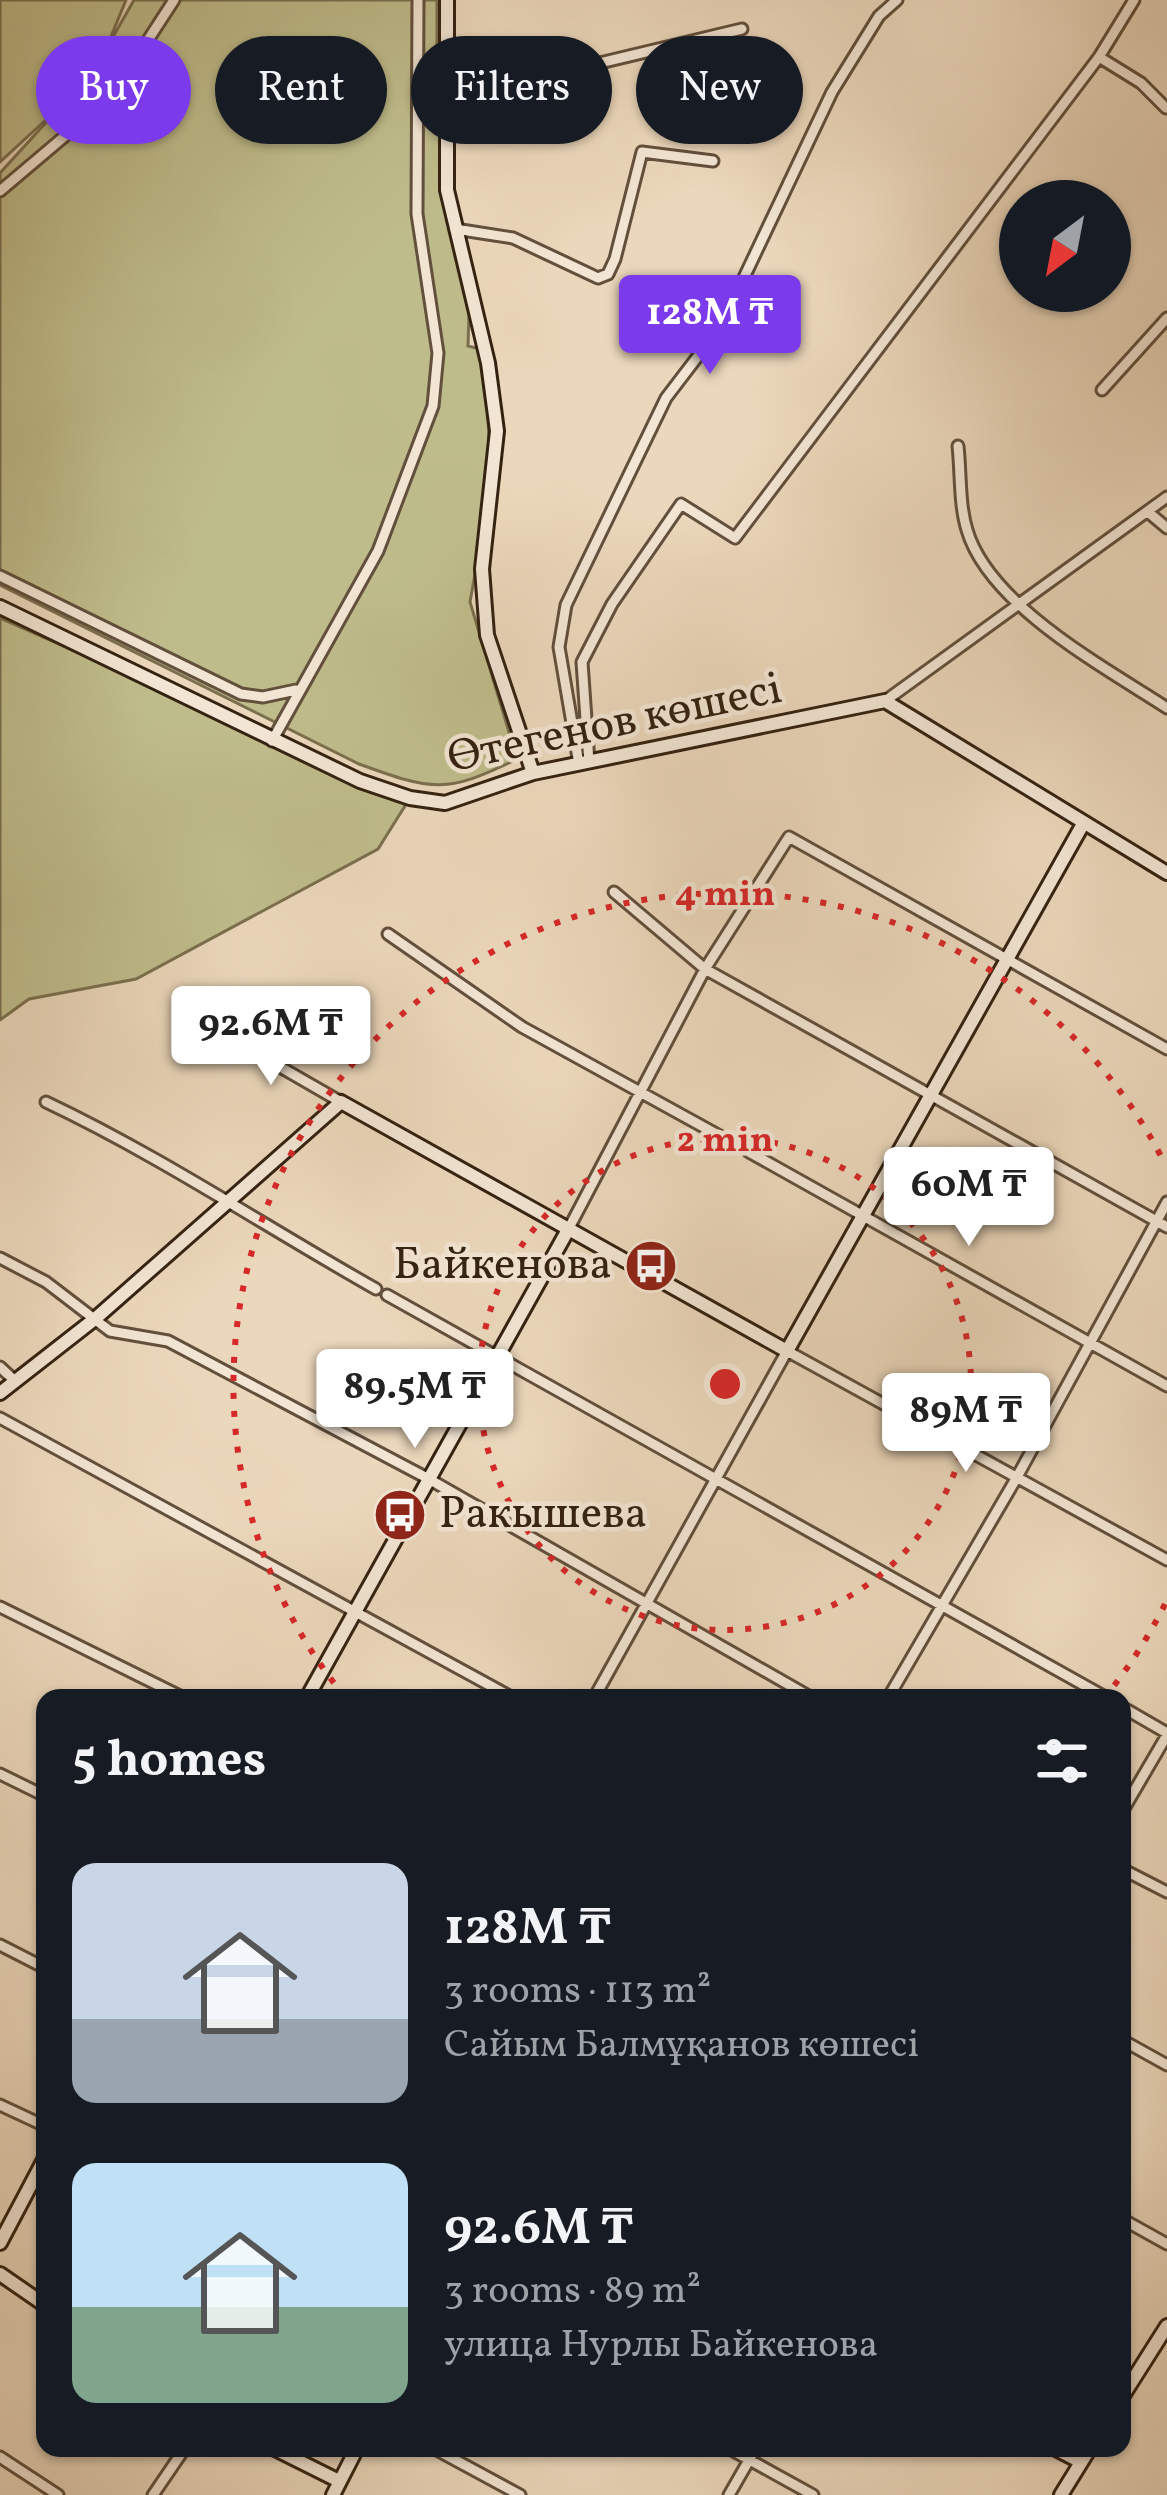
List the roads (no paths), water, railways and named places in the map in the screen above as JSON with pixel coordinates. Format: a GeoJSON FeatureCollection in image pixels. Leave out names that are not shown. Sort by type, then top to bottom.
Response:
{"type":"FeatureCollection","features":[{"type":"Feature","properties":{"kind":"street"},"geometry":{"type":"LineString","coordinates":[[0,191],[110,97],[174,0]]}},
{"type":"Feature","properties":{"kind":"street"},"geometry":{"type":"LineString","coordinates":[[272,741],[378,551],[433,406],[438,353],[417,214],[418,0]]}},
{"type":"Feature","properties":{"kind":"street"},"geometry":{"type":"LineString","coordinates":[[446,36],[447,0]]}},
{"type":"Feature","properties":{"kind":"street"},"geometry":{"type":"LineString","coordinates":[[584,763],[559,647],[566,605],[666,398],[721,326],[832,92],[879,16],[897,0]]}},
{"type":"Feature","properties":{"kind":"street"},"geometry":{"type":"LineString","coordinates":[[584,763],[582,662],[612,604],[681,504],[736,538],[1099,58],[1134,0]]}},
{"type":"Feature","properties":{"kind":"street"},"geometry":{"type":"LineString","coordinates":[[612,60],[742,29]]}},
{"type":"Feature","properties":{"kind":"street"},"geometry":{"type":"LineString","coordinates":[[1099,58],[1141,83],[1166,108]]}},
{"type":"Feature","properties":{"kind":"street"},"geometry":{"type":"LineString","coordinates":[[446,144],[447,190],[488,363],[497,431],[482,569],[487,635],[533,773]]}},
{"type":"Feature","properties":{"kind":"street"},"geometry":{"type":"LineString","coordinates":[[455,229],[513,238],[598,278],[608,274],[615,259],[642,152],[713,161]]}},
{"type":"Feature","properties":{"kind":"street"},"geometry":{"type":"LineString","coordinates":[[1102,390],[1167,318]]}},
{"type":"Feature","properties":{"kind":"street"},"geometry":{"type":"LineString","coordinates":[[958,446],[966,529],[992,579],[1078,650],[1167,708]]}},
{"type":"Feature","properties":{"kind":"street"},"geometry":{"type":"LineString","coordinates":[[1167,496],[885,701],[1167,873]]}},
{"type":"Feature","properties":{"kind":"street"},"geometry":{"type":"LineString","coordinates":[[1148,512],[1167,528]]}},
{"type":"Feature","properties":{"kind":"street"},"geometry":{"type":"LineString","coordinates":[[0,576],[241,694],[263,697],[297,690]]}},
{"type":"Feature","properties":{"kind":"street","name":"Өтегенов көшесі"},"geometry":{"type":"LineString","coordinates":[[0,607],[272,741],[410,799],[445,803],[533,773],[885,701]]}},
{"type":"Feature","properties":{"kind":"street"},"geometry":{"type":"LineString","coordinates":[[599,1689],[1083,824]]}},
{"type":"Feature","properties":{"kind":"street"},"geometry":{"type":"LineString","coordinates":[[312,1689],[569,1228],[705,969],[789,837],[1167,1049]]}},
{"type":"Feature","properties":{"kind":"street"},"geometry":{"type":"LineString","coordinates":[[614,892],[705,969],[930,1090],[1162,1224]]}},
{"type":"Feature","properties":{"kind":"street"},"geometry":{"type":"LineString","coordinates":[[388,934],[522,1027],[729,1141]]}},
{"type":"Feature","properties":{"kind":"street"},"geometry":{"type":"LineString","coordinates":[[223,1034],[1167,1560]]}},
{"type":"Feature","properties":{"kind":"street"},"geometry":{"type":"LineString","coordinates":[[46,1102],[126,1140],[225,1204],[376,1289]]}},
{"type":"Feature","properties":{"kind":"street"},"geometry":{"type":"LineString","coordinates":[[0,1393],[96,1318],[341,1102]]}},
{"type":"Feature","properties":{"kind":"street"},"geometry":{"type":"LineString","coordinates":[[749,1152],[1167,1386]]}},
{"type":"Feature","properties":{"kind":"street"},"geometry":{"type":"LineString","coordinates":[[893,1689],[1017,1477],[1089,1341],[1162,1224],[1167,1202]]}},
{"type":"Feature","properties":{"kind":"street"},"geometry":{"type":"LineString","coordinates":[[0,1258],[46,1282],[122,1337],[150,1334],[168,1341],[427,1478],[796,1689]]}},
{"type":"Feature","properties":{"kind":"street"},"geometry":{"type":"LineString","coordinates":[[387,1295],[1091,1689]]}},
{"type":"Feature","properties":{"kind":"street"},"geometry":{"type":"LineString","coordinates":[[0,1367],[15,1381]]}},
{"type":"Feature","properties":{"kind":"street"},"geometry":{"type":"LineString","coordinates":[[0,1418],[496,1689]]}},
{"type":"Feature","properties":{"kind":"street"},"geometry":{"type":"LineString","coordinates":[[0,1607],[166,1689]]}},
{"type":"Feature","properties":{"kind":"street"},"geometry":{"type":"LineString","coordinates":[[1131,1712],[1167,1734],[1131,1796]]}},
{"type":"Feature","properties":{"kind":"street"},"geometry":{"type":"LineString","coordinates":[[0,1774],[36,1792]]}},
{"type":"Feature","properties":{"kind":"street"},"geometry":{"type":"LineString","coordinates":[[1131,1874],[1167,1892]]}},
{"type":"Feature","properties":{"kind":"street"},"geometry":{"type":"LineString","coordinates":[[0,1945],[36,1963]]}},
{"type":"Feature","properties":{"kind":"street"},"geometry":{"type":"LineString","coordinates":[[1131,2045],[1167,2065]]}},
{"type":"Feature","properties":{"kind":"street"},"geometry":{"type":"LineString","coordinates":[[0,2104],[36,2122]]}},
{"type":"Feature","properties":{"kind":"street"},"geometry":{"type":"LineString","coordinates":[[0,2242],[36,2175]]}},
{"type":"Feature","properties":{"kind":"street"},"geometry":{"type":"LineString","coordinates":[[1131,2224],[1167,2244]]}},
{"type":"Feature","properties":{"kind":"street"},"geometry":{"type":"LineString","coordinates":[[0,2274],[36,2296]]}},
{"type":"Feature","properties":{"kind":"street"},"geometry":{"type":"LineString","coordinates":[[1131,2383],[1167,2326]]}},
{"type":"Feature","properties":{"kind":"street"},"geometry":{"type":"LineString","coordinates":[[0,2457],[58,2495]]}},
{"type":"Feature","properties":{"kind":"street"},"geometry":{"type":"LineString","coordinates":[[153,2495],[179,2457]]}},
{"type":"Feature","properties":{"kind":"street"},"geometry":{"type":"LineString","coordinates":[[291,2457],[339,2481]]}},
{"type":"Feature","properties":{"kind":"street"},"geometry":{"type":"LineString","coordinates":[[333,2495],[353,2457]]}},
{"type":"Feature","properties":{"kind":"street"},"geometry":{"type":"LineString","coordinates":[[450,2457],[520,2495]]}},
{"type":"Feature","properties":{"kind":"street"},"geometry":{"type":"LineString","coordinates":[[742,2457],[813,2495]]}},
{"type":"Feature","properties":{"kind":"street"},"geometry":{"type":"LineString","coordinates":[[730,2495],[750,2457]]}},
{"type":"Feature","properties":{"kind":"street"},"geometry":{"type":"LineString","coordinates":[[1071,2457],[1081,2462]]}},
{"type":"Feature","properties":{"kind":"street"},"geometry":{"type":"LineString","coordinates":[[1060,2495],[1084,2457]]}},
{"type":"Feature","properties":{"kind":"place","name":"Байкенова"},"geometry":{"type":"Point","coordinates":[651,1266]}},
{"type":"Feature","properties":{"kind":"place","name":"Ракышева"},"geometry":{"type":"Point","coordinates":[400,1515]}}]}
